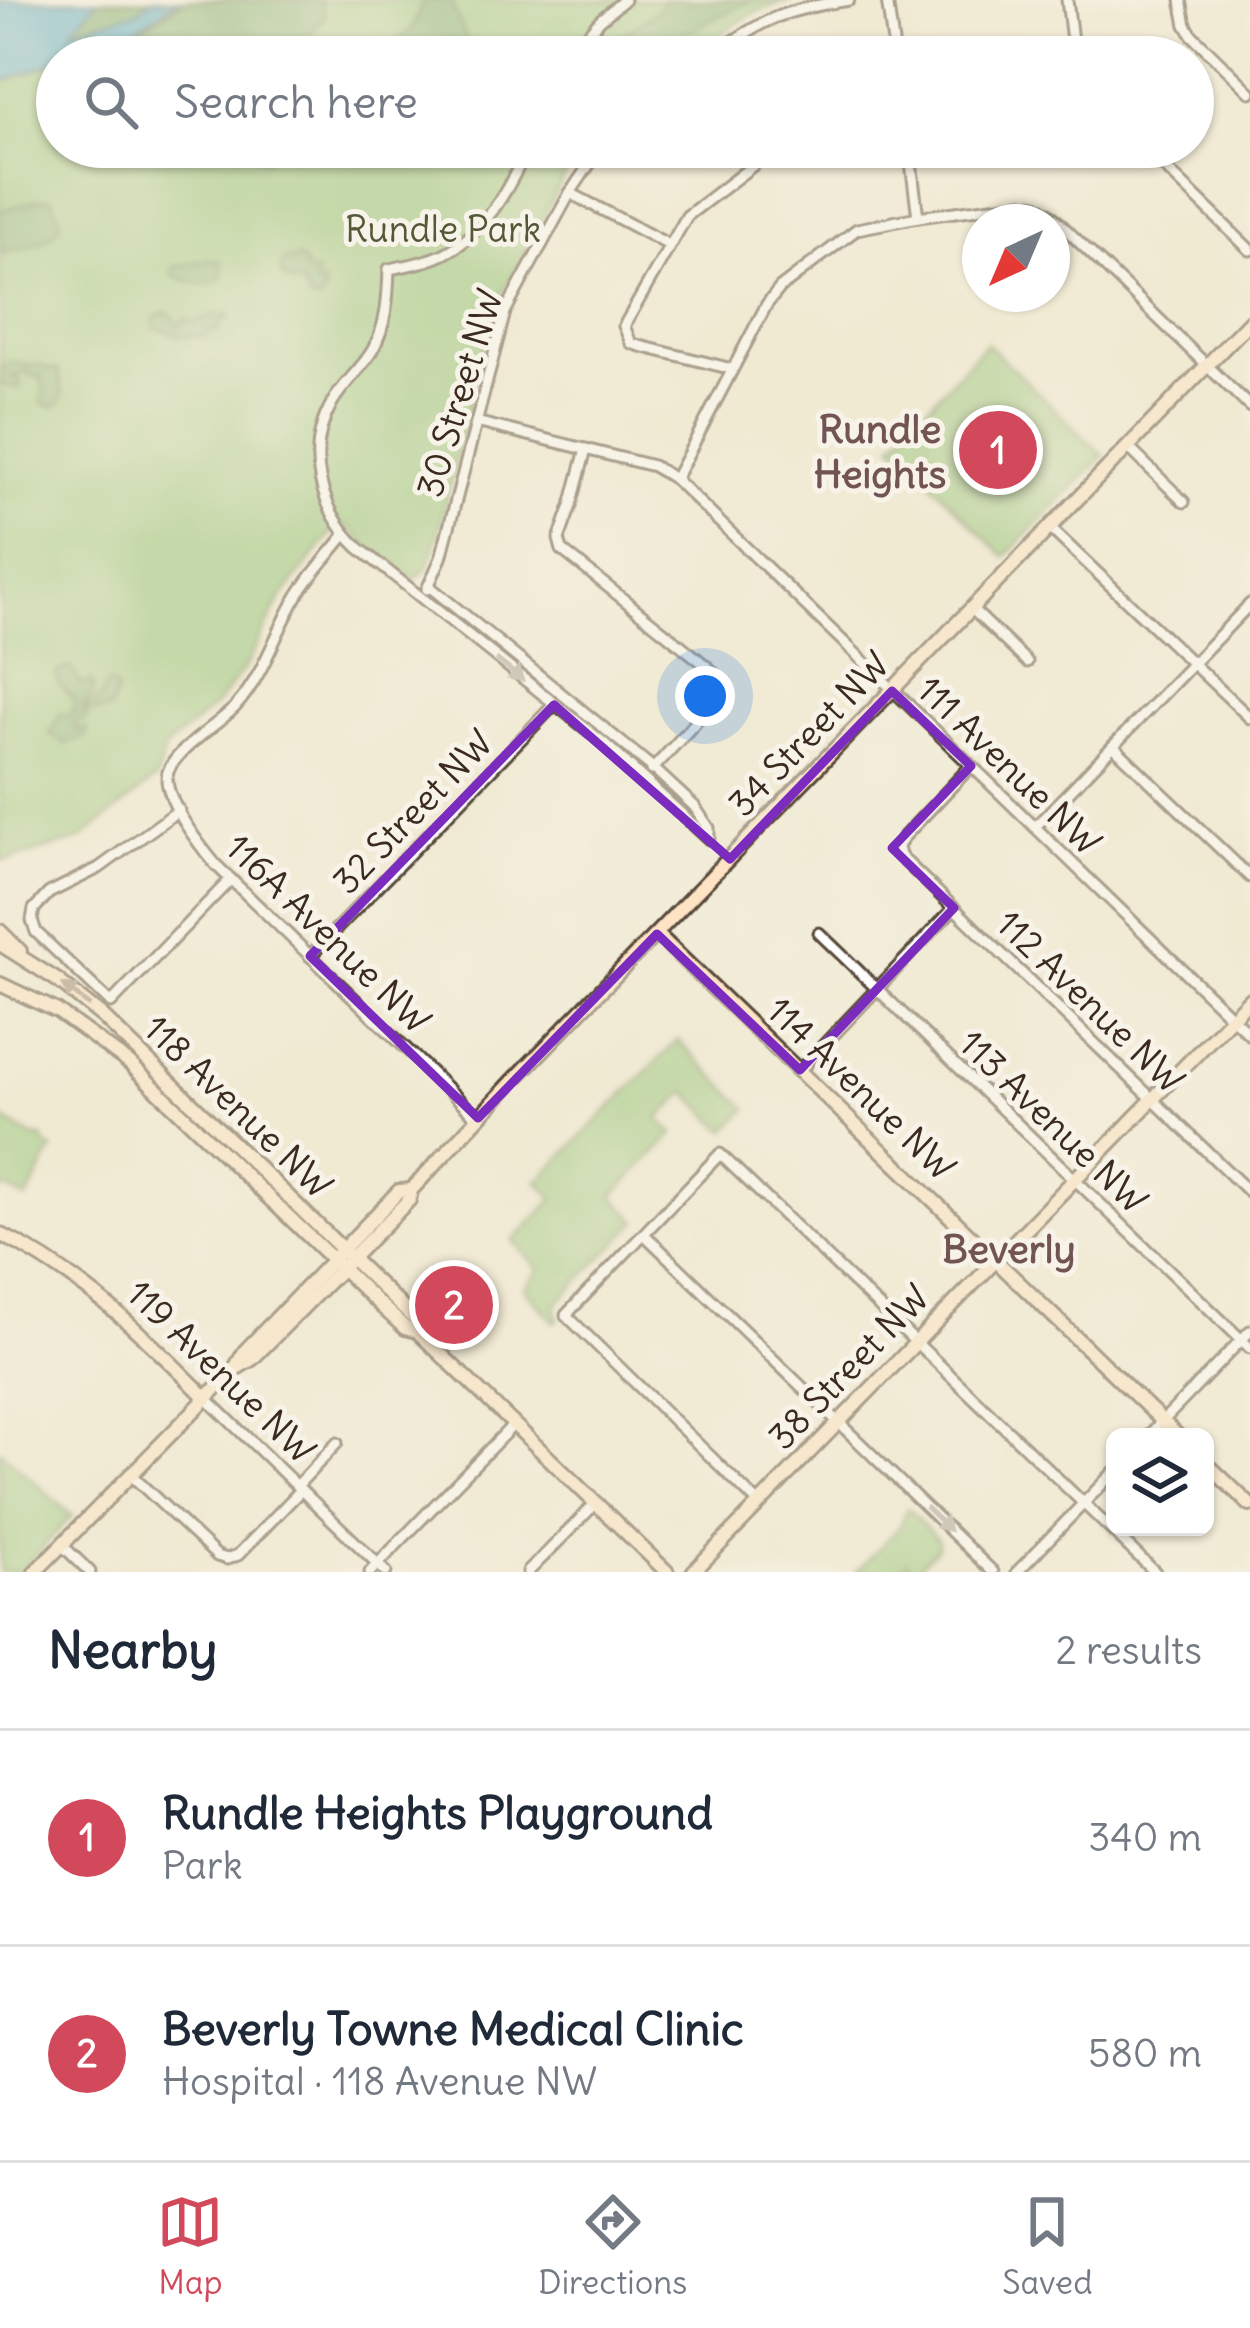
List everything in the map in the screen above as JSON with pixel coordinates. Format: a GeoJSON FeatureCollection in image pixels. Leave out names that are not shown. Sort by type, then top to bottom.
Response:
{"type":"FeatureCollection","features":[{"type":"Feature","properties":{"kind":"street"},"geometry":{"type":"LineString","coordinates":[[586,36],[624,0]]}},
{"type":"Feature","properties":{"kind":"street"},"geometry":{"type":"LineString","coordinates":[[740,36],[798,8],[849,0]]}},
{"type":"Feature","properties":{"kind":"street"},"geometry":{"type":"LineString","coordinates":[[886,0],[892,36]]}},
{"type":"Feature","properties":{"kind":"street"},"geometry":{"type":"LineString","coordinates":[[1067,0],[1073,36]]}},
{"type":"Feature","properties":{"kind":"street"},"geometry":{"type":"LineString","coordinates":[[1181,0],[1193,36]]}},
{"type":"Feature","properties":{"kind":"street"},"geometry":{"type":"LineString","coordinates":[[1214,57],[1250,92]]}},
{"type":"Feature","properties":{"kind":"street"},"geometry":{"type":"LineString","coordinates":[[518,168],[486,218],[464,240],[435,258],[389,269],[380,334],[330,407],[320,436],[321,485],[345,535],[644,778],[730,859]]}},
{"type":"Feature","properties":{"kind":"street","name":"30 Street NW"},"geometry":{"type":"LineString","coordinates":[[418,597],[429,586],[441,558],[506,311],[587,168]]}},
{"type":"Feature","properties":{"kind":"street"},"geometry":{"type":"LineString","coordinates":[[732,369],[631,343],[624,326],[688,216],[750,168]]}},
{"type":"Feature","properties":{"kind":"street"},"geometry":{"type":"LineString","coordinates":[[911,168],[919,217]]}},
{"type":"Feature","properties":{"kind":"street"},"geometry":{"type":"LineString","coordinates":[[1166,168],[1250,250]]}},
{"type":"Feature","properties":{"kind":"street"},"geometry":{"type":"LineString","coordinates":[[570,193],[669,245]]}},
{"type":"Feature","properties":{"kind":"street"},"geometry":{"type":"LineString","coordinates":[[675,479],[772,295],[780,288],[857,229],[1022,203],[1043,208],[1250,407]]}},
{"type":"Feature","properties":{"kind":"street","name":"34 Street NW"},"geometry":{"type":"LineString","coordinates":[[35,1572],[206,1398],[252,1359],[342,1259],[409,1200],[411,1190],[478,1118],[1250,321]]}},
{"type":"Feature","properties":{"kind":"street","name":"111 Avenue NW"},"geometry":{"type":"LineString","coordinates":[[476,422],[653,466],[675,479],[1250,1035]]}},
{"type":"Feature","properties":{"kind":"street"},"geometry":{"type":"LineString","coordinates":[[1128,447],[1184,502]]}},
{"type":"Feature","properties":{"kind":"street"},"geometry":{"type":"LineString","coordinates":[[586,449],[559,539],[562,550],[710,668],[727,688],[644,778]]}},
{"type":"Feature","properties":{"kind":"street"},"geometry":{"type":"LineString","coordinates":[[1050,528],[1250,718]]}},
{"type":"Feature","properties":{"kind":"street","name":"116A Avenue NW"},"geometry":{"type":"LineString","coordinates":[[345,535],[299,592],[239,703],[176,758],[167,771],[168,787],[198,843],[231,879],[478,1118]]}},
{"type":"Feature","properties":{"kind":"street"},"geometry":{"type":"LineString","coordinates":[[429,586],[653,768],[694,806],[709,828],[709,839]]}},
{"type":"Feature","properties":{"kind":"street"},"geometry":{"type":"LineString","coordinates":[[1035,827],[1250,604]]}},
{"type":"Feature","properties":{"kind":"street"},"geometry":{"type":"LineString","coordinates":[[972,609],[1027,662]]}},
{"type":"Feature","properties":{"kind":"street","name":"32 Street NW"},"geometry":{"type":"LineString","coordinates":[[310,956],[554,705]]}},
{"type":"Feature","properties":{"kind":"street"},"geometry":{"type":"LineString","coordinates":[[1113,746],[1250,878]]}},
{"type":"Feature","properties":{"kind":"street","name":"112 Avenue NW"},"geometry":{"type":"LineString","coordinates":[[971,766],[902,838],[900,856],[1250,1193]]}},
{"type":"Feature","properties":{"kind":"street"},"geometry":{"type":"LineString","coordinates":[[179,811],[99,868],[49,893],[34,909],[36,932],[111,1003],[231,879]]}},
{"type":"Feature","properties":{"kind":"street"},"geometry":{"type":"LineString","coordinates":[[800,1070],[954,908]]}},
{"type":"Feature","properties":{"kind":"street"},"geometry":{"type":"LineString","coordinates":[[0,931],[23,958]]}},
{"type":"Feature","properties":{"kind":"street","name":"113 Avenue NW"},"geometry":{"type":"LineString","coordinates":[[819,933],[1246,1344]]}},
{"type":"Feature","properties":{"kind":"street","name":"114 Avenue NW"},"geometry":{"type":"LineString","coordinates":[[657,934],[1170,1428]]}},
{"type":"Feature","properties":{"kind":"street","name":"118 Avenue NW"},"geometry":{"type":"LineString","coordinates":[[0,944],[57,980],[103,1018],[342,1259]]}},
{"type":"Feature","properties":{"kind":"street","name":"118 Avenue NW"},"geometry":{"type":"LineString","coordinates":[[1,984],[57,1012],[129,1064],[416,1321],[417,1331],[668,1572]]}},
{"type":"Feature","properties":{"kind":"street","name":"38 Street NW"},"geometry":{"type":"LineString","coordinates":[[694,1572],[1250,999]]}},
{"type":"Feature","properties":{"kind":"street"},"geometry":{"type":"LineString","coordinates":[[758,1503],[566,1315],[720,1154],[1155,1572]]}},
{"type":"Feature","properties":{"kind":"street","name":"119 Avenue NW"},"geometry":{"type":"LineString","coordinates":[[0,1234],[80,1283],[139,1332],[378,1569]]}},
{"type":"Feature","properties":{"kind":"street"},"geometry":{"type":"LineString","coordinates":[[644,1234],[993,1572]]}},
{"type":"Feature","properties":{"kind":"street"},"geometry":{"type":"LineString","coordinates":[[1156,1428],[1246,1344],[1250,1330]]}},
{"type":"Feature","properties":{"kind":"street"},"geometry":{"type":"LineString","coordinates":[[378,1569],[514,1424]]}},
{"type":"Feature","properties":{"kind":"street"},"geometry":{"type":"LineString","coordinates":[[131,1475],[217,1556],[227,1559],[238,1555],[338,1443]]}},
{"type":"Feature","properties":{"kind":"street"},"geometry":{"type":"LineString","coordinates":[[1214,1471],[1250,1505]]}},
{"type":"Feature","properties":{"kind":"street"},"geometry":{"type":"LineString","coordinates":[[1017,1572],[1106,1480]]}},
{"type":"Feature","properties":{"kind":"street"},"geometry":{"type":"LineString","coordinates":[[528,1572],[596,1503]]}},
{"type":"Feature","properties":{"kind":"street"},"geometry":{"type":"LineString","coordinates":[[62,1545],[84,1570]]}},
{"type":"Feature","properties":{"kind":"highlighted area"},"geometry":{"type":"Polygon","coordinates":[[[892,691],[971,766],[892,848],[954,908],[800,1070],[657,934],[478,1118],[310,956],[554,705],[730,859],[892,691]]]}},
{"type":"Feature","properties":{"kind":"green space"},"geometry":{"type":"Polygon","coordinates":[[[98,0],[152,0],[136,12],[69,31],[98,0]]]}},
{"type":"Feature","properties":{"kind":"green space"},"geometry":{"type":"Polygon","coordinates":[[[178,0],[790,0],[755,12],[718,36],[123,36],[178,0]]]}},
{"type":"Feature","properties":{"kind":"green space"},"geometry":{"type":"Polygon","coordinates":[[[185,0],[320,0],[324,17],[305,36],[128,36],[185,0]]]}},
{"type":"Feature","properties":{"kind":"green space"},"geometry":{"type":"Polygon","coordinates":[[[424,0],[450,0],[465,36],[403,36],[412,29],[424,0]]]}},
{"type":"Feature","properties":{"kind":"green space"},"geometry":{"type":"Polygon","coordinates":[[[665,0],[752,0],[681,36],[617,36],[665,0]]]}},
{"type":"Feature","properties":{"kind":"green space","name":"Rundle Park"},"geometry":{"type":"Polygon","coordinates":[[[36,69],[36,168],[569,168],[492,314],[427,569],[413,580],[344,524],[335,529],[280,600],[248,663],[217,704],[164,749],[157,778],[80,840],[9,860],[0,860],[0,83],[36,69]]]}},
{"type":"Feature","properties":{"kind":"green space"},"geometry":{"type":"Polygon","coordinates":[[[52,198],[61,222],[56,230],[35,244],[0,254],[0,211],[52,198]]]}},
{"type":"Feature","properties":{"kind":"green space"},"geometry":{"type":"Polygon","coordinates":[[[297,258],[306,271],[316,273],[316,284],[324,285],[319,302],[310,300],[302,284],[281,275],[282,263],[297,258]]]}},
{"type":"Feature","properties":{"kind":"green space"},"geometry":{"type":"Polygon","coordinates":[[[208,259],[222,262],[222,278],[215,282],[191,282],[173,275],[174,267],[208,259]]]}},
{"type":"Feature","properties":{"kind":"green space"},"geometry":{"type":"Polygon","coordinates":[[[167,312],[179,326],[185,319],[195,322],[218,314],[231,316],[207,336],[181,336],[154,327],[154,317],[167,312]]]}},
{"type":"Feature","properties":{"kind":"green space"},"geometry":{"type":"Polygon","coordinates":[[[986,343],[1104,456],[1005,557],[893,444],[986,343]]]}},
{"type":"Feature","properties":{"kind":"green space"},"geometry":{"type":"Polygon","coordinates":[[[9,362],[59,370],[63,394],[59,404],[42,403],[42,377],[27,371],[11,376],[21,381],[20,388],[0,384],[0,372],[9,362]]]}},
{"type":"Feature","properties":{"kind":"green space"},"geometry":{"type":"Polygon","coordinates":[[[70,667],[81,684],[91,681],[93,685],[83,709],[101,698],[105,686],[111,684],[117,691],[110,710],[86,712],[87,717],[75,723],[76,730],[86,728],[86,736],[65,744],[50,734],[60,714],[74,713],[75,701],[57,677],[57,672],[70,667]]]}},
{"type":"Feature","properties":{"kind":"green space"},"geometry":{"type":"Polygon","coordinates":[[[678,1040],[748,1109],[726,1131],[686,1092],[659,1119],[674,1134],[613,1196],[638,1221],[558,1302],[555,1322],[524,1288],[540,1270],[513,1241],[554,1199],[538,1181],[678,1040]]]}},
{"type":"Feature","properties":{"kind":"green space"},"geometry":{"type":"Polygon","coordinates":[[[3,1119],[45,1140],[53,1149],[27,1199],[3,1187],[0,1191],[3,1119]]]}},
{"type":"Feature","properties":{"kind":"green space"},"geometry":{"type":"Polygon","coordinates":[[[0,1450],[72,1516],[20,1572],[0,1572],[0,1450]]]}},
{"type":"Feature","properties":{"kind":"green space"},"geometry":{"type":"Polygon","coordinates":[[[907,1508],[938,1540],[938,1546],[914,1572],[907,1562],[897,1572],[856,1572],[898,1528],[907,1508]]]}},
{"type":"Feature","properties":{"kind":"water"},"geometry":{"type":"Polygon","coordinates":[[[0,0],[98,0],[72,30],[136,12],[152,0],[178,0],[123,36],[36,36],[36,69],[0,83],[0,0]]]}},
{"type":"Feature","properties":{"kind":"place","name":"Rundle Heights Playground"},"geometry":{"type":"Point","coordinates":[998,450]}},
{"type":"Feature","properties":{"kind":"place","name":"Beverly Towne Medical Clinic"},"geometry":{"type":"Point","coordinates":[454,1305]}},
{"type":"Feature","properties":{"kind":"district","name":"Rundle Heights"},"geometry":{"type":"Point","coordinates":[880,452]}},
{"type":"Feature","properties":{"kind":"district","name":"Beverly"},"geometry":{"type":"Point","coordinates":[1009,1249]}}]}
